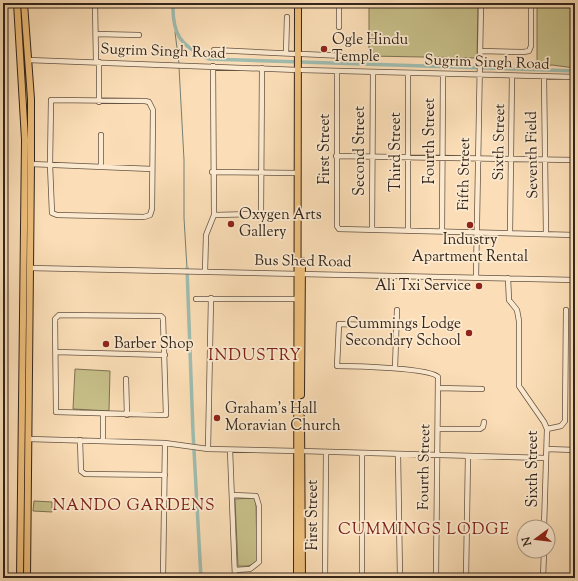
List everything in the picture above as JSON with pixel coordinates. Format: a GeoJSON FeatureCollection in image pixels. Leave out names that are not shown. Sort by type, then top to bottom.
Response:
{"type":"FeatureCollection","features":[{"type":"Feature","properties":{"kind":"main road"},"geometry":{"type":"LineString","coordinates":[[17,3],[25,140],[20,578]]}},
{"type":"Feature","properties":{"kind":"main road"},"geometry":{"type":"LineString","coordinates":[[24,3],[31,99],[32,164],[27,578]]}},
{"type":"Feature","properties":{"kind":"main road"},"geometry":{"type":"LineString","coordinates":[[297,578],[300,275],[300,54],[298,3]]}},
{"type":"Feature","properties":{"kind":"main road"},"geometry":{"type":"LineString","coordinates":[[300,54],[302,3]]}},
{"type":"Feature","properties":{"kind":"main road"},"geometry":{"type":"LineString","coordinates":[[300,70],[298,173],[300,275],[297,299],[302,578]]}},
{"type":"Feature","properties":{"kind":"street"},"geometry":{"type":"LineString","coordinates":[[95,3],[99,102]]}},
{"type":"Feature","properties":{"kind":"street"},"geometry":{"type":"LineString","coordinates":[[339,3],[339,27]]}},
{"type":"Feature","properties":{"kind":"street","name":"Fifth Street"},"geometry":{"type":"LineString","coordinates":[[476,277],[481,3]]}},
{"type":"Feature","properties":{"kind":"street"},"geometry":{"type":"LineString","coordinates":[[481,51],[529,51],[531,46],[531,3]]}},
{"type":"Feature","properties":{"kind":"street"},"geometry":{"type":"LineString","coordinates":[[286,17],[286,53]]}},
{"type":"Feature","properties":{"kind":"street"},"geometry":{"type":"LineString","coordinates":[[96,34],[139,35]]}},
{"type":"Feature","properties":{"kind":"street"},"geometry":{"type":"LineString","coordinates":[[214,50],[346,56]]}},
{"type":"Feature","properties":{"kind":"street","name":"Sugrim Singh Road"},"geometry":{"type":"LineString","coordinates":[[28,60],[300,70],[442,74],[479,73],[512,76],[575,77]]}},
{"type":"Feature","properties":{"kind":"street"},"geometry":{"type":"LineString","coordinates":[[205,272],[206,235],[214,215],[212,172],[213,66]]}},
{"type":"Feature","properties":{"kind":"street"},"geometry":{"type":"LineString","coordinates":[[214,215],[261,213],[262,68]]}},
{"type":"Feature","properties":{"kind":"street","name":"First Street"},"geometry":{"type":"LineString","coordinates":[[337,71],[336,156],[338,228],[372,230]]}},
{"type":"Feature","properties":{"kind":"street","name":"Second Street"},"geometry":{"type":"LineString","coordinates":[[372,230],[373,72]]}},
{"type":"Feature","properties":{"kind":"street","name":"Third Street"},"geometry":{"type":"LineString","coordinates":[[408,73],[408,230]]}},
{"type":"Feature","properties":{"kind":"street","name":"Fourth Street"},"geometry":{"type":"LineString","coordinates":[[442,74],[442,231]]}},
{"type":"Feature","properties":{"kind":"street","name":"Sixth Street"},"geometry":{"type":"LineString","coordinates":[[510,233],[512,76]]}},
{"type":"Feature","properties":{"kind":"street","name":"Seventh Field"},"geometry":{"type":"LineString","coordinates":[[544,77],[546,234]]}},
{"type":"Feature","properties":{"kind":"street"},"geometry":{"type":"LineString","coordinates":[[51,100],[99,102],[145,101],[152,105],[152,209],[150,215],[144,217],[57,215],[52,213],[50,165],[51,100]]}},
{"type":"Feature","properties":{"kind":"street"},"geometry":{"type":"LineString","coordinates":[[101,135],[101,167]]}},
{"type":"Feature","properties":{"kind":"street"},"geometry":{"type":"LineString","coordinates":[[336,156],[478,157],[575,160]]}},
{"type":"Feature","properties":{"kind":"street"},"geometry":{"type":"LineString","coordinates":[[32,164],[152,169]]}},
{"type":"Feature","properties":{"kind":"street"},"geometry":{"type":"LineString","coordinates":[[212,172],[298,173]]}},
{"type":"Feature","properties":{"kind":"street"},"geometry":{"type":"LineString","coordinates":[[372,230],[575,235]]}},
{"type":"Feature","properties":{"kind":"street","name":"Bus Shed Road"},"geometry":{"type":"LineString","coordinates":[[30,268],[575,280]]}},
{"type":"Feature","properties":{"kind":"street","name":"Sixth Street"},"geometry":{"type":"LineString","coordinates":[[508,278],[508,299],[517,310],[519,321],[519,386],[543,420],[547,429],[544,519]]}},
{"type":"Feature","properties":{"kind":"street"},"geometry":{"type":"LineString","coordinates":[[208,449],[211,298]]}},
{"type":"Feature","properties":{"kind":"street"},"geometry":{"type":"LineString","coordinates":[[196,299],[297,299]]}},
{"type":"Feature","properties":{"kind":"street"},"geometry":{"type":"LineString","coordinates":[[396,326],[339,324],[337,366],[395,368],[397,310]]}},
{"type":"Feature","properties":{"kind":"street"},"geometry":{"type":"LineString","coordinates":[[547,429],[562,426],[565,421],[566,310]]}},
{"type":"Feature","properties":{"kind":"street"},"geometry":{"type":"LineString","coordinates":[[56,316],[161,316],[163,318],[165,355],[166,415],[56,412],[56,316]]}},
{"type":"Feature","properties":{"kind":"street"},"geometry":{"type":"LineString","coordinates":[[56,352],[165,355]]}},
{"type":"Feature","properties":{"kind":"street","name":"Fourth Street"},"geometry":{"type":"LineString","coordinates":[[395,368],[434,373],[438,377],[436,578]]}},
{"type":"Feature","properties":{"kind":"street"},"geometry":{"type":"LineString","coordinates":[[126,379],[127,415]]}},
{"type":"Feature","properties":{"kind":"street"},"geometry":{"type":"LineString","coordinates":[[438,388],[482,389]]}},
{"type":"Feature","properties":{"kind":"street"},"geometry":{"type":"LineString","coordinates":[[103,414],[103,441]]}},
{"type":"Feature","properties":{"kind":"street"},"geometry":{"type":"LineString","coordinates":[[438,429],[480,429],[483,427],[484,422]]}},
{"type":"Feature","properties":{"kind":"street"},"geometry":{"type":"LineString","coordinates":[[28,439],[165,443],[208,449],[230,450],[546,458]]}},
{"type":"Feature","properties":{"kind":"street"},"geometry":{"type":"LineString","coordinates":[[80,440],[81,471],[85,474],[165,475]]}},
{"type":"Feature","properties":{"kind":"street"},"geometry":{"type":"LineString","coordinates":[[163,578],[165,443]]}},
{"type":"Feature","properties":{"kind":"street"},"geometry":{"type":"LineString","coordinates":[[547,449],[575,450]]}},
{"type":"Feature","properties":{"kind":"street"},"geometry":{"type":"LineString","coordinates":[[230,450],[235,578]]}},
{"type":"Feature","properties":{"kind":"street","name":"First Street"},"geometry":{"type":"LineString","coordinates":[[326,452],[326,578]]}},
{"type":"Feature","properties":{"kind":"street"},"geometry":{"type":"LineString","coordinates":[[362,454],[362,578]]}},
{"type":"Feature","properties":{"kind":"street"},"geometry":{"type":"LineString","coordinates":[[398,454],[400,578]]}},
{"type":"Feature","properties":{"kind":"street"},"geometry":{"type":"LineString","coordinates":[[466,578],[468,456]]}},
{"type":"Feature","properties":{"kind":"street"},"geometry":{"type":"LineString","coordinates":[[232,495],[256,496],[259,504],[259,562],[250,569],[235,570]]}},
{"type":"Feature","properties":{"kind":"street"},"geometry":{"type":"LineString","coordinates":[[543,578],[544,559]]}},
{"type":"Feature","properties":{"kind":"shaded area"},"geometry":{"type":"Polygon","coordinates":[[[369,3],[478,3],[477,58],[369,56],[369,3]]]}},
{"type":"Feature","properties":{"kind":"shaded area"},"geometry":{"type":"Polygon","coordinates":[[[537,3],[575,3],[575,68],[552,65],[537,67],[537,3]]]}},
{"type":"Feature","properties":{"kind":"shaded area"},"geometry":{"type":"Polygon","coordinates":[[[75,369],[110,371],[109,411],[73,409],[75,369]]]}},
{"type":"Feature","properties":{"kind":"shaded area"},"geometry":{"type":"Polygon","coordinates":[[[253,498],[256,501],[257,560],[251,565],[238,566],[235,499],[253,498]]]}},
{"type":"Feature","properties":{"kind":"shaded area"},"geometry":{"type":"Polygon","coordinates":[[[34,501],[52,502],[52,512],[33,511],[34,501]]]}},
{"type":"Feature","properties":{"kind":"waterway"},"geometry":{"type":"LineString","coordinates":[[173,3],[174,23],[180,38],[191,49],[209,59],[575,71]]}},
{"type":"Feature","properties":{"kind":"waterway"},"geometry":{"type":"LineString","coordinates":[[175,32],[179,64]]}},
{"type":"Feature","properties":{"kind":"waterway"},"geometry":{"type":"LineString","coordinates":[[179,67],[184,160],[184,218],[187,268]]}},
{"type":"Feature","properties":{"kind":"waterway"},"geometry":{"type":"LineString","coordinates":[[187,268],[193,432],[201,578]]}},
{"type":"Feature","properties":{"kind":"place","name":"Ogle Hindu Temple"},"geometry":{"type":"Point","coordinates":[324,49]}},
{"type":"Feature","properties":{"kind":"place","name":"Oxygen Arts Gallery"},"geometry":{"type":"Point","coordinates":[231,224]}},
{"type":"Feature","properties":{"kind":"place","name":"Industry Apartment Rental"},"geometry":{"type":"Point","coordinates":[470,225]}},
{"type":"Feature","properties":{"kind":"place","name":"Ali Txi Service"},"geometry":{"type":"Point","coordinates":[479,286]}},
{"type":"Feature","properties":{"kind":"place","name":"Cummings Lodge Secondary School"},"geometry":{"type":"Point","coordinates":[469,333]}},
{"type":"Feature","properties":{"kind":"place","name":"Barber Shop"},"geometry":{"type":"Point","coordinates":[106,344]}},
{"type":"Feature","properties":{"kind":"place","name":"Graham's Hall Moravian Church"},"geometry":{"type":"Point","coordinates":[217,418]}},
{"type":"Feature","properties":{"kind":"district","name":"INDUSTRY"},"geometry":{"type":"Point","coordinates":[255,356]}},
{"type":"Feature","properties":{"kind":"district","name":"NANDO GARDENS"},"geometry":{"type":"Point","coordinates":[134,506]}},
{"type":"Feature","properties":{"kind":"district","name":"CUMMINGS LODGE"},"geometry":{"type":"Point","coordinates":[424,530]}}]}
